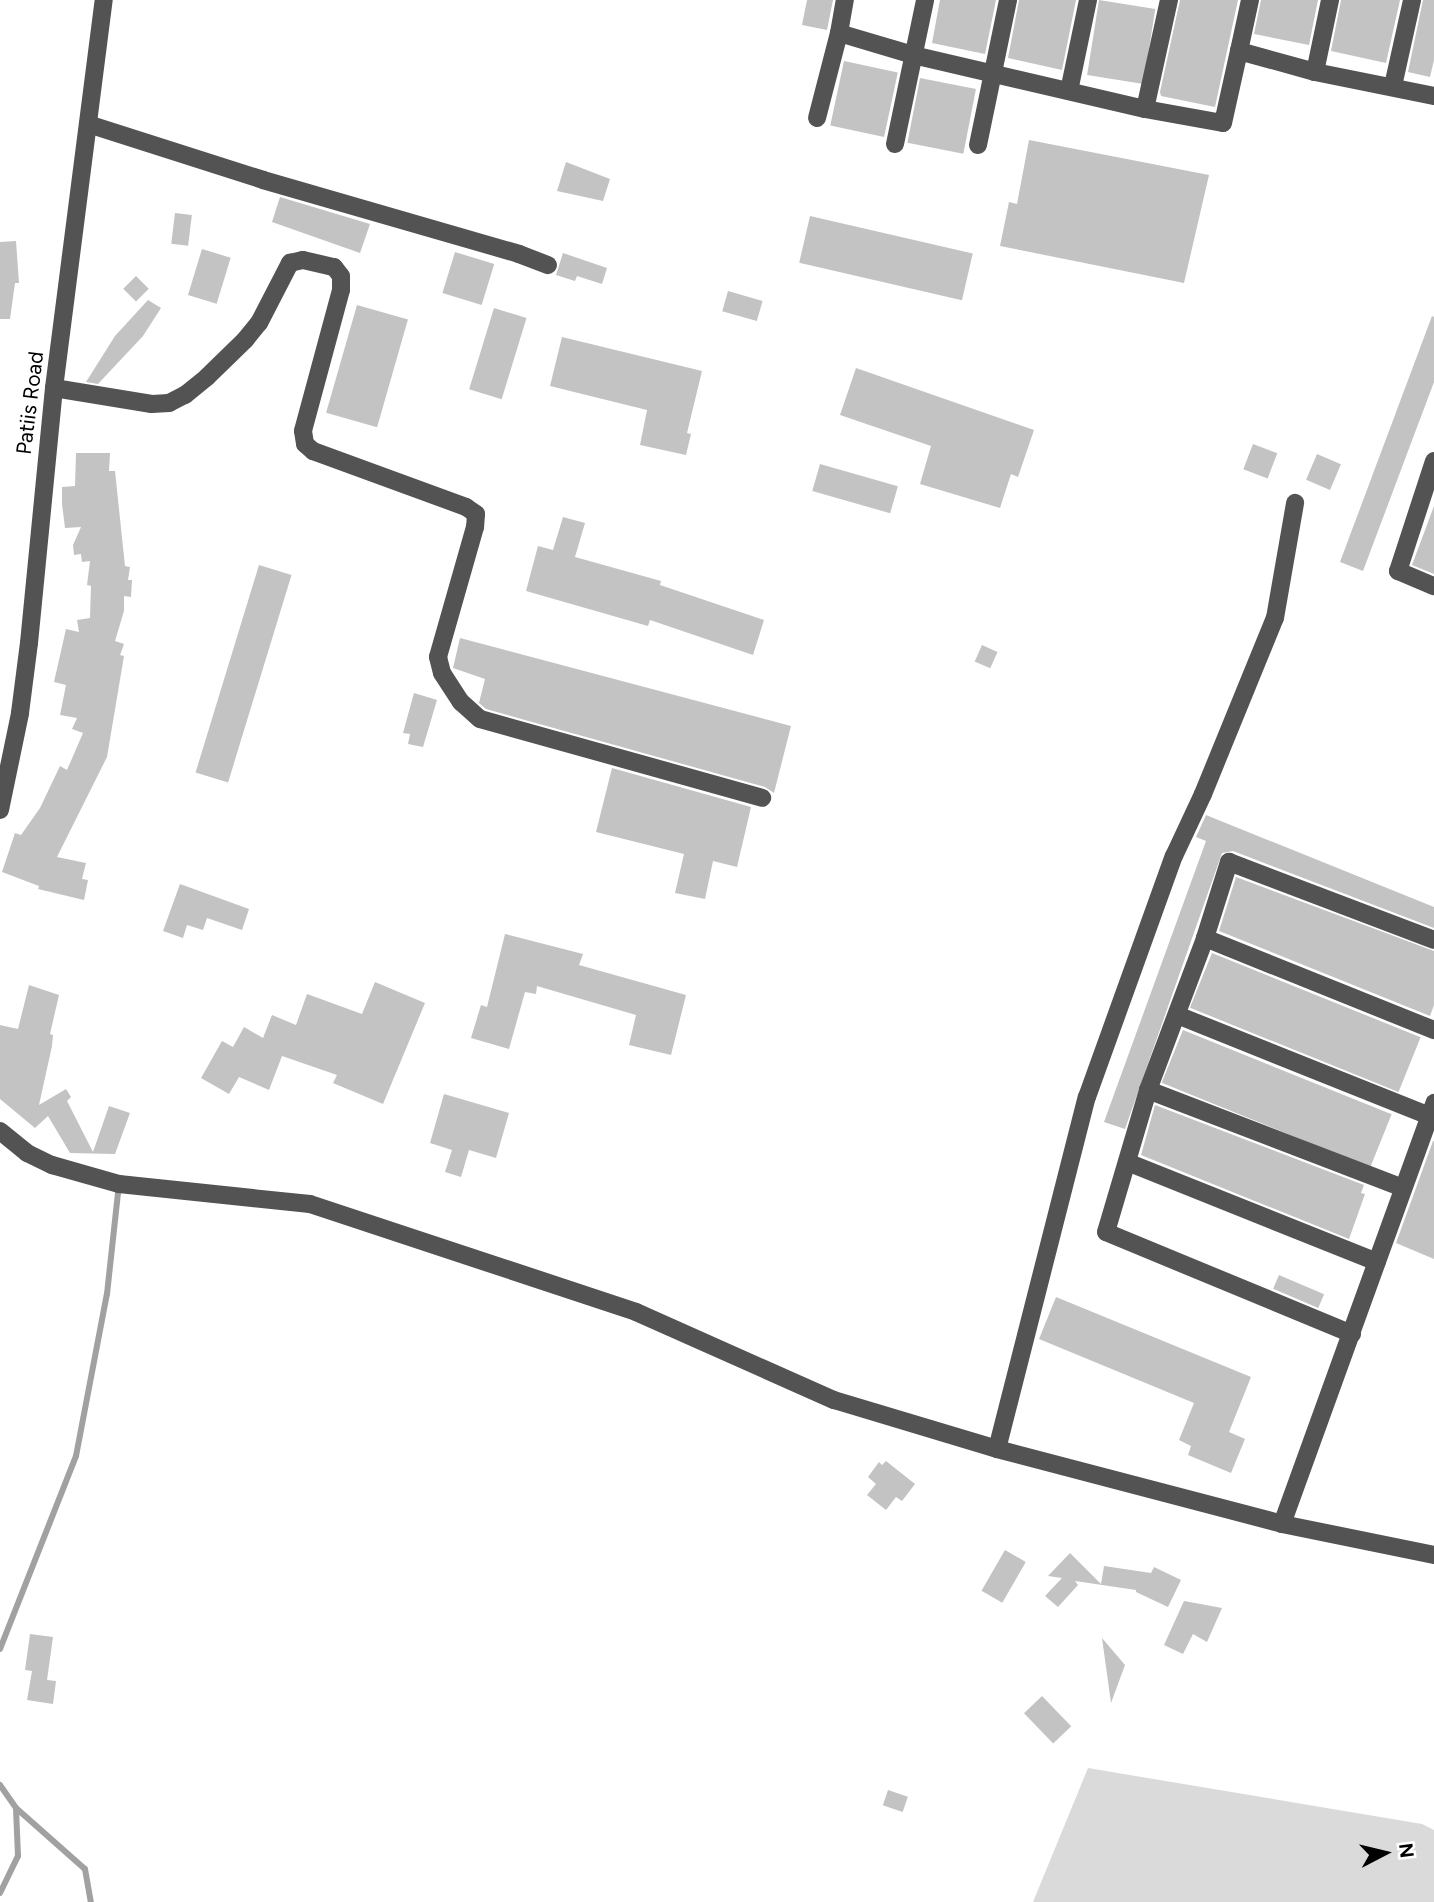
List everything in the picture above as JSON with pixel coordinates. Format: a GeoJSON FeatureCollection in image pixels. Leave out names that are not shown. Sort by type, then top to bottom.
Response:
{"type":"FeatureCollection","features":[{"type":"Feature","properties":{"kind":"street","name":"Patiis Road"},"geometry":{"type":"LineString","coordinates":[[0,810],[20,713],[29,643],[54,388],[104,0]]}},
{"type":"Feature","properties":{"kind":"street"},"geometry":{"type":"LineString","coordinates":[[817,118],[845,0]]}},
{"type":"Feature","properties":{"kind":"street"},"geometry":{"type":"LineString","coordinates":[[895,144],[925,0]]}},
{"type":"Feature","properties":{"kind":"street"},"geometry":{"type":"LineString","coordinates":[[978,145],[1008,0]]}},
{"type":"Feature","properties":{"kind":"street"},"geometry":{"type":"LineString","coordinates":[[1069,91],[1088,0]]}},
{"type":"Feature","properties":{"kind":"street"},"geometry":{"type":"LineString","coordinates":[[1145,109],[1169,0]]}},
{"type":"Feature","properties":{"kind":"street"},"geometry":{"type":"LineString","coordinates":[[839,33],[914,55],[1145,109],[1223,123],[1250,0]]}},
{"type":"Feature","properties":{"kind":"street"},"geometry":{"type":"LineString","coordinates":[[1315,72],[1330,0]]}},
{"type":"Feature","properties":{"kind":"street"},"geometry":{"type":"LineString","coordinates":[[1393,86],[1412,0]]}},
{"type":"Feature","properties":{"kind":"street"},"geometry":{"type":"LineString","coordinates":[[1239,51],[1315,72],[1434,96]]}},
{"type":"Feature","properties":{"kind":"street"},"geometry":{"type":"LineString","coordinates":[[88,124],[263,180],[507,250],[548,265]]}},
{"type":"Feature","properties":{"kind":"street"},"geometry":{"type":"LineString","coordinates":[[54,388],[152,404],[169,403],[193,389],[245,340],[259,323],[290,263],[303,260],[334,267],[341,276],[341,290],[303,431],[304,444],[313,451],[466,507],[475,514],[475,527],[438,657],[442,674],[461,702],[480,719],[762,798]]}},
{"type":"Feature","properties":{"kind":"street"},"geometry":{"type":"LineString","coordinates":[[1434,461],[1429,494],[1398,571],[1434,586]]}},
{"type":"Feature","properties":{"kind":"street"},"geometry":{"type":"LineString","coordinates":[[996,1449],[1087,1097],[1174,856],[1275,618],[1295,503]]}},
{"type":"Feature","properties":{"kind":"street"},"geometry":{"type":"LineString","coordinates":[[1352,1334],[1105,1232],[1148,1090],[1205,938],[1229,862],[1434,940]]}},
{"type":"Feature","properties":{"kind":"street"},"geometry":{"type":"LineString","coordinates":[[1205,938],[1434,1030]]}},
{"type":"Feature","properties":{"kind":"street"},"geometry":{"type":"LineString","coordinates":[[1177,1015],[1432,1112],[1282,1524]]}},
{"type":"Feature","properties":{"kind":"street"},"geometry":{"type":"LineString","coordinates":[[1148,1090],[1403,1188]]}},
{"type":"Feature","properties":{"kind":"street"},"geometry":{"type":"LineString","coordinates":[[0,1131],[27,1153],[52,1165],[119,1184],[310,1204],[636,1312],[834,1400],[996,1449],[1282,1524],[1434,1555]]}},
{"type":"Feature","properties":{"kind":"street"},"geometry":{"type":"LineString","coordinates":[[1127,1162],[1377,1262]]}},
{"type":"Feature","properties":{"kind":"shaded area"},"geometry":{"type":"Polygon","coordinates":[[[1088,1768],[1422,1824],[1434,1830],[1434,1902],[1033,1902],[1088,1768]]]}},
{"type":"Feature","properties":{"kind":"building"},"geometry":{"type":"Polygon","coordinates":[[[807,0],[833,0],[827,30],[802,25],[807,0]]]}},
{"type":"Feature","properties":{"kind":"building"},"geometry":{"type":"Polygon","coordinates":[[[940,0],[996,0],[985,54],[932,43],[940,0]]]}},
{"type":"Feature","properties":{"kind":"building"},"geometry":{"type":"Polygon","coordinates":[[[1019,0],[1076,0],[1062,70],[1008,58],[1019,0]]]}},
{"type":"Feature","properties":{"kind":"building"},"geometry":{"type":"Polygon","coordinates":[[[1099,0],[1155,9],[1143,84],[1087,75],[1099,0]]]}},
{"type":"Feature","properties":{"kind":"building"},"geometry":{"type":"Polygon","coordinates":[[[1180,0],[1238,0],[1215,107],[1161,96],[1180,0]]]}},
{"type":"Feature","properties":{"kind":"building"},"geometry":{"type":"Polygon","coordinates":[[[1261,0],[1318,0],[1309,45],[1254,34],[1261,0]]]}},
{"type":"Feature","properties":{"kind":"building"},"geometry":{"type":"Polygon","coordinates":[[[1341,0],[1400,0],[1386,63],[1331,51],[1341,0]]]}},
{"type":"Feature","properties":{"kind":"building"},"geometry":{"type":"Polygon","coordinates":[[[1423,0],[1434,0],[1434,60],[1430,77],[1408,72],[1423,0]]]}},
{"type":"Feature","properties":{"kind":"building"},"geometry":{"type":"Polygon","coordinates":[[[844,61],[898,72],[884,137],[830,126],[844,61]]]}},
{"type":"Feature","properties":{"kind":"building"},"geometry":{"type":"Polygon","coordinates":[[[920,78],[976,89],[963,154],[907,143],[920,78]]]}},
{"type":"Feature","properties":{"kind":"building"},"geometry":{"type":"Polygon","coordinates":[[[1029,140],[1209,175],[1184,283],[1000,246],[1009,202],[1017,204],[1029,140]]]}},
{"type":"Feature","properties":{"kind":"building"},"geometry":{"type":"Polygon","coordinates":[[[566,162],[610,179],[603,201],[557,191],[566,162]]]}},
{"type":"Feature","properties":{"kind":"building"},"geometry":{"type":"Polygon","coordinates":[[[280,197],[370,224],[360,253],[272,222],[280,197]]]}},
{"type":"Feature","properties":{"kind":"building"},"geometry":{"type":"Polygon","coordinates":[[[175,213],[192,215],[188,246],[171,244],[175,213]]]}},
{"type":"Feature","properties":{"kind":"building"},"geometry":{"type":"Polygon","coordinates":[[[810,216],[973,254],[962,300],[799,263],[810,216]]]}},
{"type":"Feature","properties":{"kind":"building"},"geometry":{"type":"Polygon","coordinates":[[[16,241],[19,283],[15,283],[10,319],[0,319],[0,242],[16,241]]]}},
{"type":"Feature","properties":{"kind":"building"},"geometry":{"type":"Polygon","coordinates":[[[202,249],[231,258],[217,304],[188,295],[202,249]]]}},
{"type":"Feature","properties":{"kind":"building"},"geometry":{"type":"Polygon","coordinates":[[[455,252],[494,264],[482,305],[442,293],[455,252]]]}},
{"type":"Feature","properties":{"kind":"building"},"geometry":{"type":"Polygon","coordinates":[[[563,253],[607,268],[602,284],[577,276],[575,281],[556,275],[563,253]]]}},
{"type":"Feature","properties":{"kind":"building"},"geometry":{"type":"Polygon","coordinates":[[[136,276],[149,289],[136,301],[123,289],[136,276]]]}},
{"type":"Feature","properties":{"kind":"building"},"geometry":{"type":"Polygon","coordinates":[[[728,291],[763,301],[757,321],[722,311],[728,291]]]}},
{"type":"Feature","properties":{"kind":"building"},"geometry":{"type":"Polygon","coordinates":[[[148,300],[161,308],[143,336],[98,384],[86,382],[115,336],[148,300]]]}},
{"type":"Feature","properties":{"kind":"building"},"geometry":{"type":"Polygon","coordinates":[[[357,305],[408,320],[377,427],[326,413],[357,305]]]}},
{"type":"Feature","properties":{"kind":"building"},"geometry":{"type":"Polygon","coordinates":[[[494,308],[527,318],[502,399],[469,389],[494,308]]]}},
{"type":"Feature","properties":{"kind":"building"},"geometry":{"type":"Polygon","coordinates":[[[1432,316],[1434,382],[1363,571],[1340,562],[1432,316]]]}},
{"type":"Feature","properties":{"kind":"building"},"geometry":{"type":"Polygon","coordinates":[[[562,337],[702,371],[687,433],[691,434],[686,455],[640,445],[647,410],[550,386],[562,337]]]}},
{"type":"Feature","properties":{"kind":"building"},"geometry":{"type":"Polygon","coordinates":[[[856,368],[1034,430],[1018,477],[1011,474],[1000,508],[920,484],[931,446],[840,415],[856,368]]]}},
{"type":"Feature","properties":{"kind":"building"},"geometry":{"type":"Polygon","coordinates":[[[1253,444],[1277,453],[1268,479],[1243,469],[1253,444]]]}},
{"type":"Feature","properties":{"kind":"building"},"geometry":{"type":"Polygon","coordinates":[[[76,453],[110,453],[109,471],[115,471],[125,566],[130,567],[128,580],[132,580],[131,597],[124,596],[124,611],[115,641],[124,644],[120,655],[124,656],[107,757],[57,857],[86,863],[82,879],[88,880],[84,900],[38,889],[39,886],[2,872],[15,833],[21,835],[40,808],[60,766],[67,770],[83,733],[72,729],[77,718],[60,715],[66,685],[54,682],[66,629],[79,632],[77,620],[90,618],[91,586],[87,585],[90,561],[82,562],[81,554],[74,555],[73,545],[81,527],[65,528],[62,504],[62,487],[75,486],[76,453]]]}},
{"type":"Feature","properties":{"kind":"building"},"geometry":{"type":"Polygon","coordinates":[[[1317,454],[1341,464],[1330,490],[1306,480],[1317,454]]]}},
{"type":"Feature","properties":{"kind":"building"},"geometry":{"type":"Polygon","coordinates":[[[820,464],[898,486],[890,513],[812,491],[820,464]]]}},
{"type":"Feature","properties":{"kind":"building"},"geometry":{"type":"Polygon","coordinates":[[[1434,506],[1434,574],[1412,565],[1434,506]]]}},
{"type":"Feature","properties":{"kind":"building"},"geometry":{"type":"Polygon","coordinates":[[[563,517],[585,523],[575,557],[661,581],[660,585],[764,620],[753,655],[650,620],[648,626],[526,591],[538,546],[553,550],[563,517]]]}},
{"type":"Feature","properties":{"kind":"building"},"geometry":{"type":"Polygon","coordinates":[[[259,565],[292,575],[228,782],[196,773],[259,565]]]}},
{"type":"Feature","properties":{"kind":"building"},"geometry":{"type":"Polygon","coordinates":[[[460,638],[791,726],[774,793],[765,787],[486,709],[479,703],[485,679],[453,668],[460,638]]]}},
{"type":"Feature","properties":{"kind":"building"},"geometry":{"type":"Polygon","coordinates":[[[982,645],[998,652],[990,668],[975,661],[982,645]]]}},
{"type":"Feature","properties":{"kind":"building"},"geometry":{"type":"Polygon","coordinates":[[[414,693],[437,700],[423,747],[408,744],[410,734],[403,733],[414,693]]]}},
{"type":"Feature","properties":{"kind":"building"},"geometry":{"type":"Polygon","coordinates":[[[612,768],[751,807],[737,867],[713,861],[705,899],[675,893],[684,854],[596,832],[612,768]]]}},
{"type":"Feature","properties":{"kind":"building"},"geometry":{"type":"Polygon","coordinates":[[[1206,815],[1434,907],[1434,928],[1233,851],[1222,853],[1125,1129],[1104,1122],[1206,841],[1196,837],[1206,815]]]}},
{"type":"Feature","properties":{"kind":"building"},"geometry":{"type":"Polygon","coordinates":[[[1236,877],[1434,951],[1434,1005],[1430,1016],[1219,931],[1236,877]]]}},
{"type":"Feature","properties":{"kind":"building"},"geometry":{"type":"Polygon","coordinates":[[[180,884],[249,909],[242,930],[207,918],[203,930],[187,925],[183,938],[163,931],[180,884]]]}},
{"type":"Feature","properties":{"kind":"building"},"geometry":{"type":"Polygon","coordinates":[[[505,934],[583,954],[579,965],[686,995],[671,1055],[629,1045],[636,1015],[537,986],[536,994],[525,992],[509,1049],[471,1038],[481,1005],[487,1007],[505,934]]]}},
{"type":"Feature","properties":{"kind":"building"},"geometry":{"type":"Polygon","coordinates":[[[1212,953],[1421,1037],[1399,1092],[1190,1008],[1212,953]]]}},
{"type":"Feature","properties":{"kind":"building"},"geometry":{"type":"Polygon","coordinates":[[[375,982],[425,1003],[383,1104],[333,1083],[337,1075],[282,1056],[269,1090],[239,1077],[229,1094],[201,1078],[222,1041],[233,1047],[244,1027],[263,1038],[272,1015],[296,1025],[307,994],[362,1014],[375,982]]]}},
{"type":"Feature","properties":{"kind":"building"},"geometry":{"type":"Polygon","coordinates":[[[29,985],[59,995],[50,1034],[53,1035],[52,1046],[39,1105],[66,1089],[71,1097],[67,1101],[93,1152],[109,1106],[130,1113],[115,1154],[70,1153],[48,1116],[35,1128],[0,1099],[0,1025],[18,1029],[29,985]]]}},
{"type":"Feature","properties":{"kind":"building"},"geometry":{"type":"Polygon","coordinates":[[[1183,1030],[1392,1114],[1370,1167],[1162,1083],[1183,1030]]]}},
{"type":"Feature","properties":{"kind":"building"},"geometry":{"type":"Polygon","coordinates":[[[444,1094],[509,1113],[496,1158],[469,1150],[461,1177],[445,1172],[452,1150],[430,1143],[444,1094]]]}},
{"type":"Feature","properties":{"kind":"building"},"geometry":{"type":"Polygon","coordinates":[[[1155,1105],[1364,1185],[1361,1193],[1365,1194],[1349,1239],[1141,1155],[1155,1105]]]}},
{"type":"Feature","properties":{"kind":"building"},"geometry":{"type":"Polygon","coordinates":[[[1434,1141],[1434,1259],[1396,1243],[1434,1141]]]}},
{"type":"Feature","properties":{"kind":"building"},"geometry":{"type":"Polygon","coordinates":[[[1279,1275],[1324,1294],[1318,1308],[1273,1289],[1279,1275]]]}},
{"type":"Feature","properties":{"kind":"building"},"geometry":{"type":"Polygon","coordinates":[[[1056,1297],[1251,1377],[1229,1432],[1245,1439],[1231,1473],[1188,1455],[1191,1446],[1179,1440],[1194,1403],[1039,1339],[1056,1297]]]}},
{"type":"Feature","properties":{"kind":"building"},"geometry":{"type":"Polygon","coordinates":[[[886,1461],[915,1484],[902,1501],[896,1497],[886,1510],[867,1495],[876,1484],[868,1477],[879,1462],[882,1465],[886,1461]]]}},
{"type":"Feature","properties":{"kind":"building"},"geometry":{"type":"Polygon","coordinates":[[[1005,1550],[1026,1562],[1002,1603],[982,1591],[1005,1550]]]}},
{"type":"Feature","properties":{"kind":"building"},"geometry":{"type":"Polygon","coordinates":[[[1070,1553],[1101,1584],[1104,1566],[1151,1573],[1154,1567],[1181,1580],[1168,1607],[1136,1590],[1075,1581],[1078,1585],[1058,1607],[1045,1596],[1062,1578],[1048,1576],[1070,1553]]]}},
{"type":"Feature","properties":{"kind":"building"},"geometry":{"type":"Polygon","coordinates":[[[1184,1601],[1222,1608],[1207,1642],[1193,1634],[1183,1654],[1164,1645],[1184,1601]]]}},
{"type":"Feature","properties":{"kind":"building"},"geometry":{"type":"Polygon","coordinates":[[[30,1634],[53,1637],[47,1680],[56,1681],[53,1704],[27,1700],[32,1671],[25,1670],[30,1634]]]}},
{"type":"Feature","properties":{"kind":"building"},"geometry":{"type":"Polygon","coordinates":[[[1102,1638],[1125,1665],[1111,1703],[1102,1638]]]}},
{"type":"Feature","properties":{"kind":"building"},"geometry":{"type":"Polygon","coordinates":[[[1042,1696],[1071,1726],[1053,1744],[1024,1713],[1042,1696]]]}},
{"type":"Feature","properties":{"kind":"building"},"geometry":{"type":"Polygon","coordinates":[[[888,1790],[908,1797],[903,1812],[883,1805],[888,1790]]]}},
{"type":"Feature","properties":{"kind":"waterway"},"geometry":{"type":"LineString","coordinates":[[0,1649],[76,1456],[107,1294],[118,1193]]}},
{"type":"Feature","properties":{"kind":"waterway"},"geometry":{"type":"LineString","coordinates":[[0,1785],[16,1808],[85,1869],[91,1902]]}},
{"type":"Feature","properties":{"kind":"waterway"},"geometry":{"type":"LineString","coordinates":[[0,1893],[18,1856],[16,1809]]}}]}
